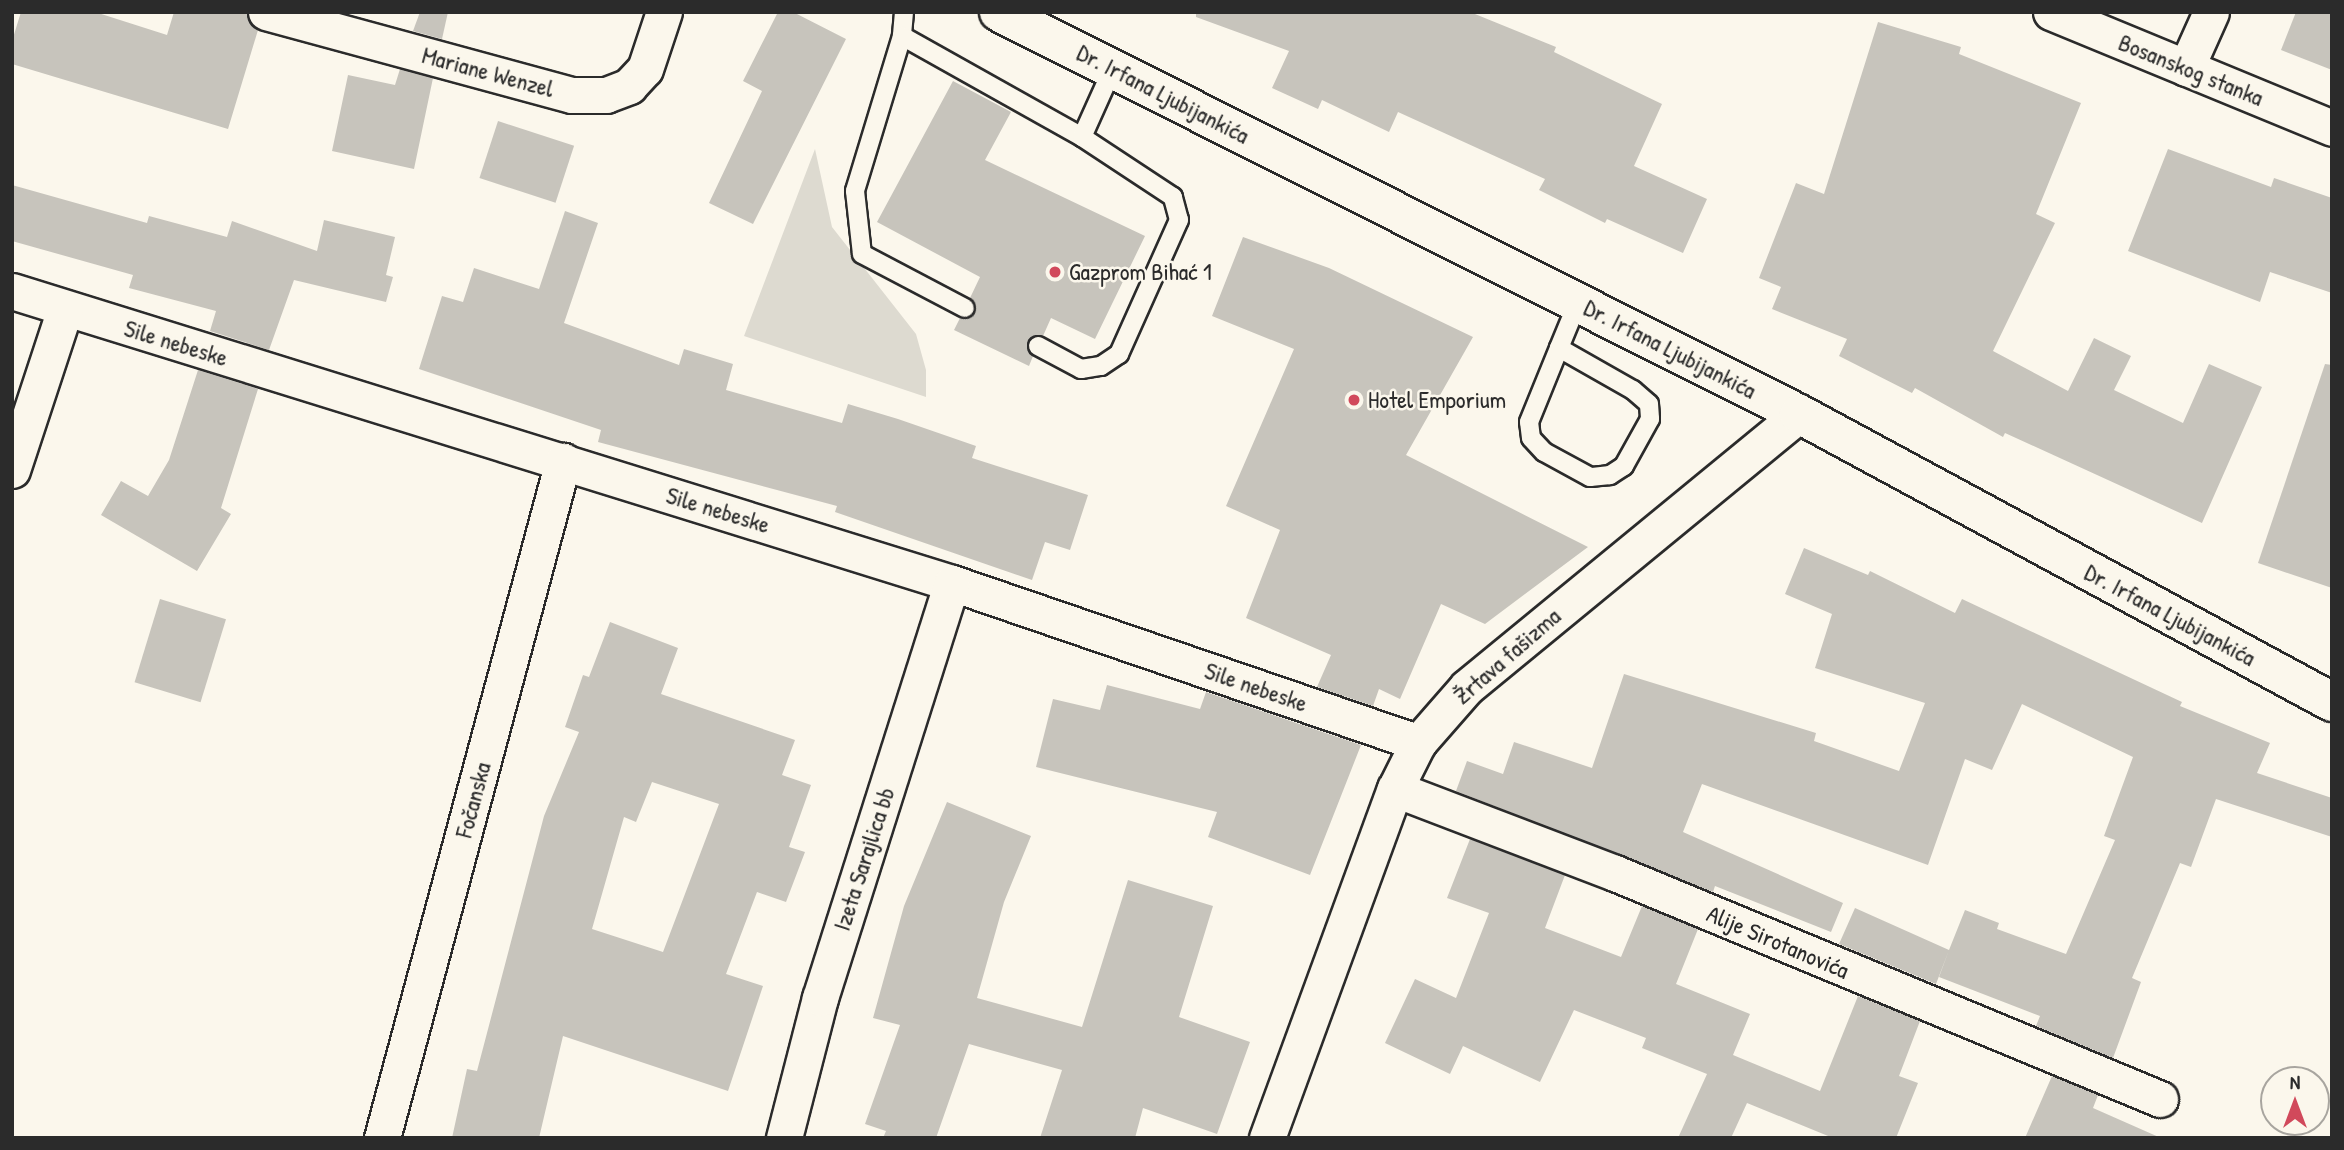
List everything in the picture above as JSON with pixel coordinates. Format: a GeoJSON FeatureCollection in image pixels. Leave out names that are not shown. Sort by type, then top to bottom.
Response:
{"type":"FeatureCollection","features":[{"type":"Feature","properties":{"kind":"main road","name":"Dr. Irfana Ljubijankića"},"geometry":{"type":"LineString","coordinates":[[999,12],[1799,414],[2332,702]]}},
{"type":"Feature","properties":{"kind":"street","name":"Mariane Wenzel"},"geometry":{"type":"LineString","coordinates":[[266,12],[572,95],[606,95],[629,86],[645,69],[664,12]]}},
{"type":"Feature","properties":{"kind":"street","name":"Bosanskog stanka"},"geometry":{"type":"LineString","coordinates":[[2051,12],[2332,128]]}},
{"type":"Feature","properties":{"kind":"street"},"geometry":{"type":"LineString","coordinates":[[2186,68],[2211,12]]}},
{"type":"Feature","properties":{"kind":"street","name":"Sile nebeske"},"geometry":{"type":"LineString","coordinates":[[12,291],[952,583],[1418,743]]}},
{"type":"Feature","properties":{"kind":"street"},"geometry":{"type":"LineString","coordinates":[[12,470],[65,309]]}},
{"type":"Feature","properties":{"kind":"street","name":"Žrtava fašizma"},"geometry":{"type":"LineString","coordinates":[[1269,1137],[1395,789],[1418,743],[1467,687],[1799,414]]}},
{"type":"Feature","properties":{"kind":"street","name":"Fočanska"},"geometry":{"type":"LineString","coordinates":[[382,1138],[563,461]]}},
{"type":"Feature","properties":{"kind":"street","name":"Izeta Sarajlica bb"},"geometry":{"type":"LineString","coordinates":[[784,1138],[820,998],[952,583]]}},
{"type":"Feature","properties":{"kind":"street","name":"Alije Sirotanovića"},"geometry":{"type":"LineString","coordinates":[[1395,789],[1615,873],[2160,1099]]}},
{"type":"Feature","properties":{"kind":"lane"},"geometry":{"type":"LineString","coordinates":[[904,12],[902,36],[855,191],[862,254],[965,308]]}},
{"type":"Feature","properties":{"kind":"lane"},"geometry":{"type":"LineString","coordinates":[[902,36],[1082,137],[1172,197],[1179,220],[1119,354],[1101,366],[1081,369],[1038,346]]}},
{"type":"Feature","properties":{"kind":"lane"},"geometry":{"type":"LineString","coordinates":[[1082,137],[1113,68]]}},
{"type":"Feature","properties":{"kind":"lane"},"geometry":{"type":"LineString","coordinates":[[1559,348],[1633,390],[1649,404],[1650,419],[1625,466],[1610,475],[1590,477],[1544,452],[1531,438],[1529,422],[1559,348],[1578,302]]}},
{"type":"Feature","properties":{"kind":"shaded area"},"geometry":{"type":"Polygon","coordinates":[[[815,149],[832,227],[916,334],[926,370],[926,397],[744,336],[815,149]]]}},
{"type":"Feature","properties":{"kind":"building"},"geometry":{"type":"Polygon","coordinates":[[[21,12],[95,12],[167,35],[174,12],[246,12],[258,30],[228,129],[12,64],[12,41],[21,12]]]}},
{"type":"Feature","properties":{"kind":"building"},"geometry":{"type":"Polygon","coordinates":[[[420,12],[448,12],[442,39],[413,31],[420,12]]]}},
{"type":"Feature","properties":{"kind":"building"},"geometry":{"type":"Polygon","coordinates":[[[778,12],[793,12],[846,39],[753,224],[709,203],[762,91],[743,81],[778,12]]]}},
{"type":"Feature","properties":{"kind":"building"},"geometry":{"type":"Polygon","coordinates":[[[1196,12],[1470,12],[1556,47],[1554,52],[1662,104],[1634,166],[1707,199],[1683,253],[1607,219],[1605,223],[1539,190],[1545,179],[1398,112],[1389,132],[1322,100],[1318,109],[1272,88],[1289,51],[1196,17],[1196,12]]]}},
{"type":"Feature","properties":{"kind":"building"},"geometry":{"type":"Polygon","coordinates":[[[2296,12],[2332,12],[2332,70],[2281,50],[2296,12]]]}},
{"type":"Feature","properties":{"kind":"building"},"geometry":{"type":"Polygon","coordinates":[[[1878,22],[1961,47],[1959,54],[2081,103],[2036,214],[2055,223],[1993,351],[2068,391],[2094,338],[2131,356],[2114,390],[2183,423],[2209,364],[2262,387],[2202,523],[2005,433],[2003,437],[1915,388],[1912,393],[1839,356],[1847,339],[1772,309],[1781,287],[1759,278],[1796,183],[1824,194],[1878,22]]]}},
{"type":"Feature","properties":{"kind":"building"},"geometry":{"type":"Polygon","coordinates":[[[400,69],[433,78],[414,169],[332,151],[348,75],[395,85],[400,69]]]}},
{"type":"Feature","properties":{"kind":"building"},"geometry":{"type":"Polygon","coordinates":[[[953,81],[1011,112],[985,160],[1145,236],[1095,339],[1051,318],[1043,336],[1028,341],[1033,356],[1029,366],[954,330],[960,318],[975,313],[970,298],[980,277],[877,222],[953,81]]]}},
{"type":"Feature","properties":{"kind":"building"},"geometry":{"type":"Polygon","coordinates":[[[498,121],[574,146],[556,203],[479,178],[498,121]]]}},
{"type":"Feature","properties":{"kind":"building"},"geometry":{"type":"Polygon","coordinates":[[[2168,149],[2271,187],[2274,178],[2332,198],[2332,293],[2270,272],[2260,302],[2128,251],[2168,149]]]}},
{"type":"Feature","properties":{"kind":"building"},"geometry":{"type":"Polygon","coordinates":[[[12,185],[147,223],[149,216],[227,237],[232,221],[317,251],[324,220],[395,237],[386,275],[393,277],[386,302],[294,280],[269,350],[210,331],[216,311],[129,288],[133,275],[12,241],[12,185]]]}},
{"type":"Feature","properties":{"kind":"building"},"geometry":{"type":"Polygon","coordinates":[[[565,211],[598,223],[564,323],[679,365],[684,349],[733,364],[726,390],[842,423],[848,404],[976,446],[972,458],[1088,495],[1070,550],[1045,542],[1032,580],[835,512],[837,506],[598,442],[601,430],[419,369],[442,296],[463,302],[474,268],[539,289],[565,211]]]}},
{"type":"Feature","properties":{"kind":"building","name":"Hotel Emporium"},"geometry":{"type":"Polygon","coordinates":[[[1243,237],[1329,268],[1473,337],[1406,455],[1588,547],[1485,624],[1441,604],[1400,699],[1379,689],[1373,706],[1317,687],[1331,655],[1246,618],[1280,530],[1226,506],[1294,349],[1212,316],[1243,237]]]}},
{"type":"Feature","properties":{"kind":"building"},"geometry":{"type":"Polygon","coordinates":[[[2325,364],[2332,365],[2332,588],[2258,563],[2325,364]]]}},
{"type":"Feature","properties":{"kind":"building"},"geometry":{"type":"Polygon","coordinates":[[[198,370],[258,389],[221,508],[231,514],[197,571],[101,515],[121,481],[148,496],[169,460],[198,370]]]}},
{"type":"Feature","properties":{"kind":"building"},"geometry":{"type":"Polygon","coordinates":[[[1804,548],[1868,575],[1870,571],[1955,613],[1962,599],[2182,702],[2180,706],[2270,743],[2257,773],[2332,798],[2332,837],[2216,799],[2191,867],[2180,863],[2132,978],[2141,982],[2113,1058],[2036,1026],[2040,1016],[1939,977],[1965,910],[1999,923],[1997,929],[2066,954],[2115,840],[2104,836],[2133,757],[2022,704],[1992,770],[1965,759],[1928,865],[1702,784],[1683,832],[1843,903],[1831,932],[1715,886],[1713,892],[1456,791],[1467,761],[1503,774],[1514,742],[1592,768],[1624,674],[1816,733],[1814,741],[1899,771],[1925,703],[1815,668],[1832,614],[1785,594],[1804,548]]]}},
{"type":"Feature","properties":{"kind":"building"},"geometry":{"type":"Polygon","coordinates":[[[160,599],[226,619],[201,702],[135,682],[160,599]]]}},
{"type":"Feature","properties":{"kind":"building"},"geometry":{"type":"Polygon","coordinates":[[[610,622],[678,648],[661,694],[795,740],[782,775],[811,785],[789,847],[805,852],[786,902],[757,892],[726,974],[763,986],[728,1091],[563,1036],[539,1138],[452,1138],[467,1069],[477,1071],[544,816],[579,732],[565,727],[583,675],[589,677],[610,622]],[[652,782],[636,822],[624,817],[592,929],[663,952],[719,804],[652,782]]]}},
{"type":"Feature","properties":{"kind":"building"},"geometry":{"type":"Polygon","coordinates":[[[1107,685],[1200,709],[1206,692],[1361,745],[1310,875],[1208,837],[1217,812],[1036,767],[1053,699],[1100,710],[1107,685]]]}},
{"type":"Feature","properties":{"kind":"building"},"geometry":{"type":"Polygon","coordinates":[[[947,802],[1031,836],[1004,902],[977,998],[1082,1027],[1128,880],[1213,906],[1179,1017],[1250,1042],[1217,1134],[1143,1108],[1135,1138],[1040,1138],[1062,1070],[969,1044],[936,1138],[883,1138],[886,1131],[865,1124],[900,1025],[873,1018],[904,906],[947,802]]]}},
{"type":"Feature","properties":{"kind":"building"},"geometry":{"type":"Polygon","coordinates":[[[1470,839],[1565,875],[1545,928],[1621,957],[1642,906],[1698,929],[1676,984],[1750,1014],[1733,1055],[1820,1091],[1858,996],[1920,1021],[1899,1076],[1918,1083],[1896,1138],[1833,1138],[1747,1103],[1731,1138],[1678,1138],[1707,1074],[1642,1048],[1646,1038],[1574,1010],[1540,1082],[1463,1046],[1450,1074],[1385,1043],[1415,979],[1456,998],[1489,913],[1447,898],[1470,839]]]}},
{"type":"Feature","properties":{"kind":"building"},"geometry":{"type":"Polygon","coordinates":[[[1855,908],[1949,950],[1936,984],[1839,944],[1855,908]]]}},
{"type":"Feature","properties":{"kind":"building"},"geometry":{"type":"Polygon","coordinates":[[[2052,1076],[2098,1095],[2093,1108],[2161,1138],[2025,1138],[2052,1076]]]}},
{"type":"Feature","properties":{"kind":"place","name":"Gazprom Bihać 1"},"geometry":{"type":"Point","coordinates":[1055,272]}},
{"type":"Feature","properties":{"kind":"place","name":"Hotel Emporium"},"geometry":{"type":"Point","coordinates":[1354,400]}}]}
